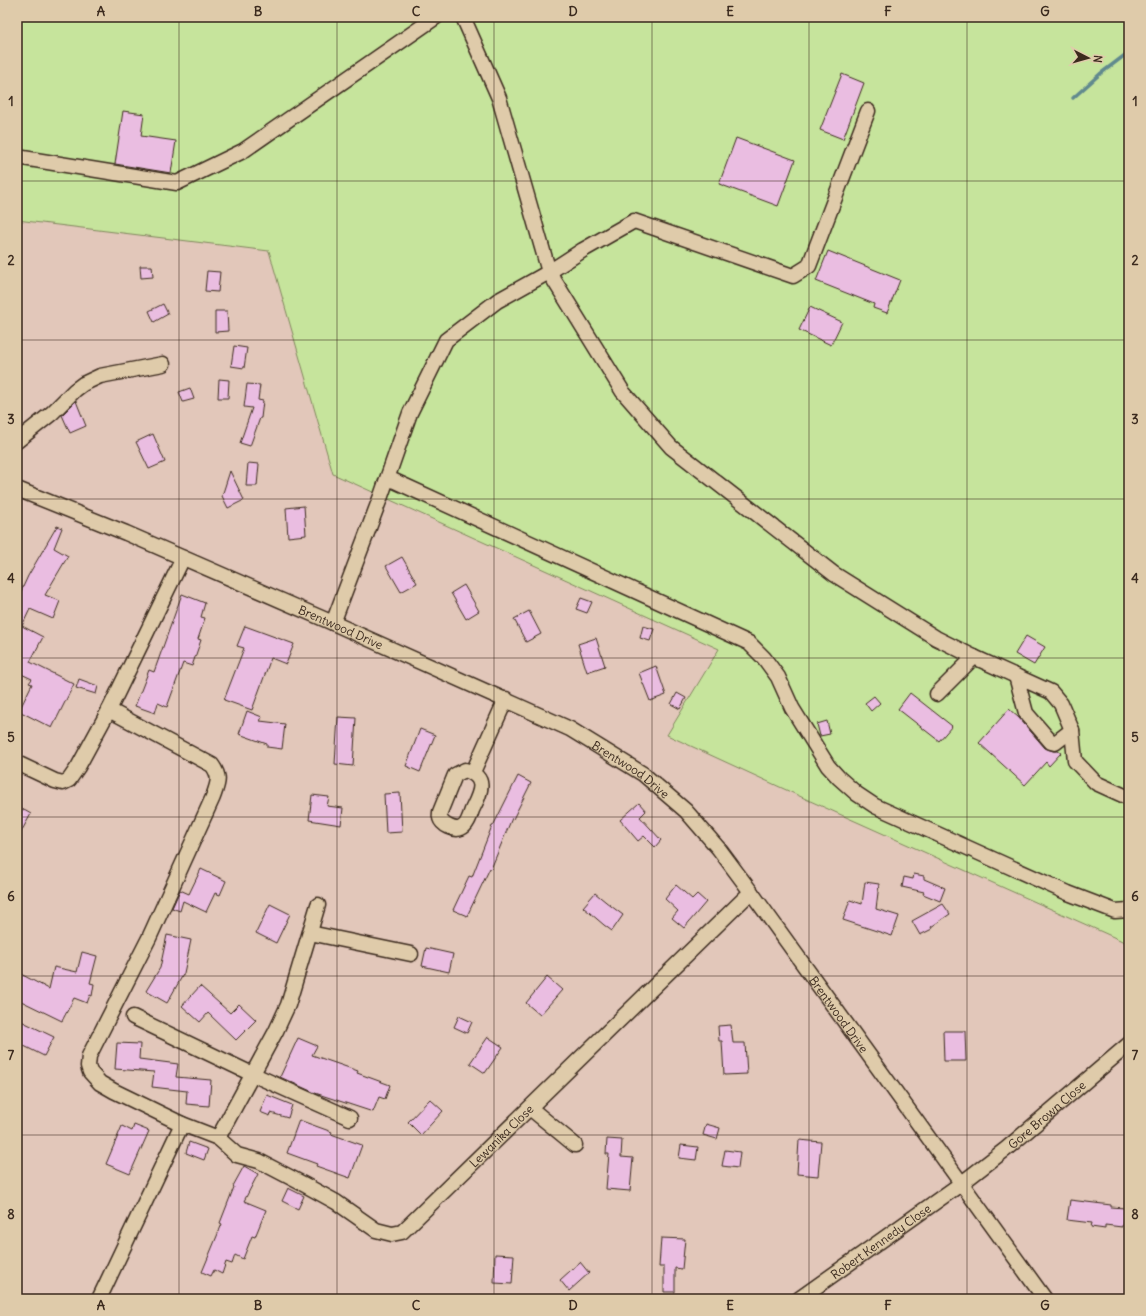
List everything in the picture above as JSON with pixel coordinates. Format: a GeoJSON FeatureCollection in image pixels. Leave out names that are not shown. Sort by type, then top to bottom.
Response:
{"type":"FeatureCollection","features":[{"type":"Feature","properties":{"kind":"street"},"geometry":{"type":"LineString","coordinates":[[17,157],[177,183],[243,151],[436,17]]}},
{"type":"Feature","properties":{"kind":"street"},"geometry":{"type":"LineString","coordinates":[[463,17],[499,98],[549,272],[623,392],[671,447],[834,574],[936,638],[974,658],[1051,692],[1061,704],[1072,730],[1075,761],[1096,783],[1129,798]]}},
{"type":"Feature","properties":{"kind":"street"},"geometry":{"type":"LineString","coordinates":[[333,623],[388,478],[410,413],[446,340],[497,301],[634,221],[793,276],[809,266],[868,110]]}},
{"type":"Feature","properties":{"kind":"street"},"geometry":{"type":"LineString","coordinates":[[17,441],[52,413],[83,384],[100,376],[163,364]]}},
{"type":"Feature","properties":{"kind":"street"},"geometry":{"type":"LineString","coordinates":[[388,478],[749,643],[764,658],[778,677],[792,708],[828,766],[857,794],[875,806],[1068,893],[1115,911],[1129,910]]}},
{"type":"Feature","properties":{"kind":"street","name":"Brentwood Drive"},"geometry":{"type":"LineString","coordinates":[[17,489],[126,533],[506,699],[570,729],[644,774],[686,811],[719,849],[1045,1299]]}},
{"type":"Feature","properties":{"kind":"street"},"geometry":{"type":"LineString","coordinates":[[17,763],[55,781],[63,783],[69,780],[78,767],[109,710],[182,558]]}},
{"type":"Feature","properties":{"kind":"street"},"geometry":{"type":"LineString","coordinates":[[937,694],[974,658]]}},
{"type":"Feature","properties":{"kind":"street"},"geometry":{"type":"LineString","coordinates":[[1016,676],[1026,713],[1051,742],[1055,742],[1072,730]]}},
{"type":"Feature","properties":{"kind":"street"},"geometry":{"type":"LineString","coordinates":[[473,772],[506,699]]}},
{"type":"Feature","properties":{"kind":"street"},"geometry":{"type":"LineString","coordinates":[[109,710],[212,765],[218,772],[218,783],[149,938],[89,1056],[88,1066],[90,1072],[100,1083],[182,1124],[218,1138],[276,1031],[288,1005],[318,906]]}},
{"type":"Feature","properties":{"kind":"street","name":"Lewanika Close"},"geometry":{"type":"LineString","coordinates":[[218,1138],[237,1155],[259,1161],[320,1192],[376,1230],[392,1234],[402,1232],[751,892]]}},
{"type":"Feature","properties":{"kind":"street"},"geometry":{"type":"LineString","coordinates":[[310,933],[411,954]]}},
{"type":"Feature","properties":{"kind":"street"},"geometry":{"type":"LineString","coordinates":[[134,1017],[252,1074],[350,1118]]}},
{"type":"Feature","properties":{"kind":"street","name":"Gore Brown Close"},"geometry":{"type":"LineString","coordinates":[[962,1183],[1006,1149],[1129,1044]]}},
{"type":"Feature","properties":{"kind":"street"},"geometry":{"type":"LineString","coordinates":[[530,1108],[575,1145]]}},
{"type":"Feature","properties":{"kind":"street"},"geometry":{"type":"LineString","coordinates":[[99,1299],[182,1124]]}},
{"type":"Feature","properties":{"kind":"street","name":"Robert Kennedy Close"},"geometry":{"type":"LineString","coordinates":[[799,1299],[962,1183]]}},
{"type":"Feature","properties":{"kind":"green space"},"geometry":{"type":"Polygon","coordinates":[[[17,17],[1129,17],[1129,944],[667,735],[719,649],[333,474],[269,251],[17,220],[17,17]]]}},
{"type":"Feature","properties":{"kind":"building"},"geometry":{"type":"Polygon","coordinates":[[[842,74],[864,83],[843,139],[820,130],[842,74]]]}},
{"type":"Feature","properties":{"kind":"building"},"geometry":{"type":"Polygon","coordinates":[[[123,111],[144,114],[141,136],[176,141],[171,173],[115,164],[123,111]]]}},
{"type":"Feature","properties":{"kind":"building"},"geometry":{"type":"Polygon","coordinates":[[[736,138],[795,160],[778,206],[719,184],[736,138]]]}},
{"type":"Feature","properties":{"kind":"building"},"geometry":{"type":"Polygon","coordinates":[[[828,251],[900,280],[887,313],[873,308],[874,304],[816,281],[828,251]]]}},
{"type":"Feature","properties":{"kind":"building"},"geometry":{"type":"Polygon","coordinates":[[[140,266],[152,266],[153,277],[141,278],[140,266]]]}},
{"type":"Feature","properties":{"kind":"building"},"geometry":{"type":"Polygon","coordinates":[[[207,271],[220,272],[218,292],[205,291],[207,271]]]}},
{"type":"Feature","properties":{"kind":"building"},"geometry":{"type":"Polygon","coordinates":[[[163,304],[168,314],[154,322],[149,311],[163,304]]]}},
{"type":"Feature","properties":{"kind":"building"},"geometry":{"type":"Polygon","coordinates":[[[810,307],[842,322],[831,345],[799,330],[810,307]]]}},
{"type":"Feature","properties":{"kind":"building"},"geometry":{"type":"Polygon","coordinates":[[[215,311],[227,311],[228,331],[215,332],[215,311]]]}},
{"type":"Feature","properties":{"kind":"building"},"geometry":{"type":"Polygon","coordinates":[[[234,346],[247,348],[244,368],[231,366],[234,346]]]}},
{"type":"Feature","properties":{"kind":"building"},"geometry":{"type":"Polygon","coordinates":[[[219,379],[229,380],[228,398],[218,398],[219,379]]]}},
{"type":"Feature","properties":{"kind":"building"},"geometry":{"type":"Polygon","coordinates":[[[247,384],[260,385],[258,400],[263,401],[261,418],[250,446],[240,443],[252,408],[244,407],[247,384]]]}},
{"type":"Feature","properties":{"kind":"building"},"geometry":{"type":"Polygon","coordinates":[[[190,388],[194,399],[183,402],[179,392],[190,388]]]}},
{"type":"Feature","properties":{"kind":"building"},"geometry":{"type":"Polygon","coordinates":[[[76,401],[86,426],[70,433],[62,415],[76,401]]]}},
{"type":"Feature","properties":{"kind":"building"},"geometry":{"type":"Polygon","coordinates":[[[153,434],[165,462],[149,469],[136,442],[153,434]]]}},
{"type":"Feature","properties":{"kind":"building"},"geometry":{"type":"Polygon","coordinates":[[[248,463],[259,464],[257,486],[246,486],[248,463]]]}},
{"type":"Feature","properties":{"kind":"building"},"geometry":{"type":"Polygon","coordinates":[[[230,471],[244,500],[228,508],[222,496],[230,471]]]}},
{"type":"Feature","properties":{"kind":"building"},"geometry":{"type":"Polygon","coordinates":[[[304,506],[306,535],[288,537],[286,508],[304,506]]]}},
{"type":"Feature","properties":{"kind":"building"},"geometry":{"type":"Polygon","coordinates":[[[57,526],[62,528],[54,548],[68,556],[45,595],[60,601],[53,619],[30,609],[22,626],[43,637],[30,662],[74,684],[52,728],[19,711],[32,684],[29,683],[32,679],[17,672],[17,600],[28,576],[57,526]]]}},
{"type":"Feature","properties":{"kind":"building"},"geometry":{"type":"Polygon","coordinates":[[[402,557],[417,583],[401,592],[386,566],[402,557]]]}},
{"type":"Feature","properties":{"kind":"building"},"geometry":{"type":"Polygon","coordinates":[[[464,585],[479,611],[466,619],[451,593],[464,585]]]}},
{"type":"Feature","properties":{"kind":"building"},"geometry":{"type":"Polygon","coordinates":[[[182,594],[205,603],[201,617],[205,618],[198,639],[201,640],[192,666],[183,663],[167,707],[158,703],[155,713],[135,706],[149,670],[154,672],[182,594]]]}},
{"type":"Feature","properties":{"kind":"building"},"geometry":{"type":"Polygon","coordinates":[[[581,598],[592,602],[587,613],[576,609],[581,598]]]}},
{"type":"Feature","properties":{"kind":"building"},"geometry":{"type":"Polygon","coordinates":[[[529,611],[541,634],[526,642],[514,619],[529,611]]]}},
{"type":"Feature","properties":{"kind":"building"},"geometry":{"type":"Polygon","coordinates":[[[245,626],[294,644],[286,664],[271,658],[252,710],[224,700],[244,648],[237,646],[245,626]]]}},
{"type":"Feature","properties":{"kind":"building"},"geometry":{"type":"Polygon","coordinates":[[[643,626],[654,629],[650,641],[640,638],[643,626]]]}},
{"type":"Feature","properties":{"kind":"building"},"geometry":{"type":"Polygon","coordinates":[[[1026,636],[1045,647],[1034,665],[1015,654],[1026,636]]]}},
{"type":"Feature","properties":{"kind":"building"},"geometry":{"type":"Polygon","coordinates":[[[596,638],[605,666],[587,672],[578,644],[596,638]]]}},
{"type":"Feature","properties":{"kind":"building"},"geometry":{"type":"Polygon","coordinates":[[[656,666],[666,695],[650,701],[639,673],[656,666]]]}},
{"type":"Feature","properties":{"kind":"building"},"geometry":{"type":"Polygon","coordinates":[[[79,679],[98,686],[96,694],[76,688],[79,679]]]}},
{"type":"Feature","properties":{"kind":"building"},"geometry":{"type":"Polygon","coordinates":[[[677,693],[686,698],[680,709],[671,704],[677,693]]]}},
{"type":"Feature","properties":{"kind":"building"},"geometry":{"type":"Polygon","coordinates":[[[910,693],[952,726],[939,741],[898,709],[910,693]]]}},
{"type":"Feature","properties":{"kind":"building"},"geometry":{"type":"Polygon","coordinates":[[[874,696],[880,703],[871,711],[865,703],[874,696]]]}},
{"type":"Feature","properties":{"kind":"building"},"geometry":{"type":"Polygon","coordinates":[[[1009,709],[1019,718],[1045,748],[1061,753],[1049,766],[1046,762],[1025,785],[979,743],[1009,709]]]}},
{"type":"Feature","properties":{"kind":"building"},"geometry":{"type":"Polygon","coordinates":[[[247,711],[262,717],[260,721],[285,724],[282,749],[267,747],[267,744],[239,734],[247,711]]]}},
{"type":"Feature","properties":{"kind":"building"},"geometry":{"type":"Polygon","coordinates":[[[338,717],[356,718],[353,766],[335,764],[338,717]]]}},
{"type":"Feature","properties":{"kind":"building"},"geometry":{"type":"Polygon","coordinates":[[[827,721],[830,734],[820,736],[817,724],[827,721]]]}},
{"type":"Feature","properties":{"kind":"building"},"geometry":{"type":"Polygon","coordinates":[[[420,729],[435,735],[420,772],[406,766],[420,729]]]}},
{"type":"Feature","properties":{"kind":"building"},"geometry":{"type":"Polygon","coordinates":[[[518,776],[531,783],[513,819],[512,818],[491,869],[490,868],[467,916],[453,910],[469,876],[472,877],[492,826],[518,776]]]}},
{"type":"Feature","properties":{"kind":"building"},"geometry":{"type":"Polygon","coordinates":[[[400,793],[402,832],[386,833],[384,794],[400,793]]]}},
{"type":"Feature","properties":{"kind":"building"},"geometry":{"type":"Polygon","coordinates":[[[312,795],[329,797],[327,806],[343,808],[341,825],[309,820],[312,795]]]}},
{"type":"Feature","properties":{"kind":"building"},"geometry":{"type":"Polygon","coordinates":[[[639,803],[646,811],[640,817],[661,840],[655,847],[644,836],[638,841],[620,820],[639,803]]]}},
{"type":"Feature","properties":{"kind":"building"},"geometry":{"type":"Polygon","coordinates":[[[17,806],[31,814],[17,839],[17,806]]]}},
{"type":"Feature","properties":{"kind":"building"},"geometry":{"type":"Polygon","coordinates":[[[201,869],[226,881],[220,895],[215,893],[206,912],[183,901],[180,911],[172,908],[180,890],[189,894],[201,869]]]}},
{"type":"Feature","properties":{"kind":"building"},"geometry":{"type":"Polygon","coordinates":[[[914,874],[924,876],[924,879],[945,888],[940,901],[923,894],[924,892],[902,887],[904,877],[913,879],[914,874]]]}},
{"type":"Feature","properties":{"kind":"building"},"geometry":{"type":"Polygon","coordinates":[[[865,882],[879,884],[876,909],[899,916],[892,936],[843,920],[850,900],[862,904],[865,882]]]}},
{"type":"Feature","properties":{"kind":"building"},"geometry":{"type":"Polygon","coordinates":[[[676,885],[692,899],[697,894],[706,902],[684,928],[672,918],[678,911],[665,899],[676,885]]]}},
{"type":"Feature","properties":{"kind":"building"},"geometry":{"type":"Polygon","coordinates":[[[595,893],[623,915],[612,931],[583,907],[595,893]]]}},
{"type":"Feature","properties":{"kind":"building"},"geometry":{"type":"Polygon","coordinates":[[[270,904],[290,914],[276,943],[256,933],[270,904]]]}},
{"type":"Feature","properties":{"kind":"building"},"geometry":{"type":"Polygon","coordinates":[[[943,904],[950,914],[931,927],[932,929],[920,935],[912,921],[943,904]]]}},
{"type":"Feature","properties":{"kind":"building"},"geometry":{"type":"Polygon","coordinates":[[[167,935],[191,940],[184,973],[167,1003],[146,991],[160,968],[167,935]]]}},
{"type":"Feature","properties":{"kind":"building"},"geometry":{"type":"Polygon","coordinates":[[[426,948],[453,954],[449,972],[422,966],[426,948]]]}},
{"type":"Feature","properties":{"kind":"building"},"geometry":{"type":"Polygon","coordinates":[[[82,952],[97,956],[90,983],[94,984],[92,996],[90,995],[87,1003],[74,998],[62,1021],[17,999],[17,972],[49,989],[54,967],[77,972],[82,952]]]}},
{"type":"Feature","properties":{"kind":"building"},"geometry":{"type":"Polygon","coordinates":[[[547,977],[562,990],[540,1015],[526,1003],[547,977]]]}},
{"type":"Feature","properties":{"kind":"building"},"geometry":{"type":"Polygon","coordinates":[[[200,986],[230,1013],[239,1004],[256,1020],[236,1040],[208,1013],[200,1022],[182,1006],[200,986]]]}},
{"type":"Feature","properties":{"kind":"building"},"geometry":{"type":"Polygon","coordinates":[[[459,1016],[472,1022],[467,1033],[454,1027],[459,1016]]]}},
{"type":"Feature","properties":{"kind":"building"},"geometry":{"type":"Polygon","coordinates":[[[17,1019],[54,1037],[44,1056],[20,1044],[17,1044],[17,1019]]]}},
{"type":"Feature","properties":{"kind":"building"},"geometry":{"type":"Polygon","coordinates":[[[731,1025],[733,1043],[745,1043],[747,1074],[724,1075],[722,1041],[719,1041],[718,1026],[731,1025]]]}},
{"type":"Feature","properties":{"kind":"building"},"geometry":{"type":"Polygon","coordinates":[[[943,1031],[965,1031],[966,1061],[944,1061],[943,1031]]]}},
{"type":"Feature","properties":{"kind":"building"},"geometry":{"type":"Polygon","coordinates":[[[488,1037],[503,1047],[485,1073],[470,1063],[488,1037]]]}},
{"type":"Feature","properties":{"kind":"building"},"geometry":{"type":"Polygon","coordinates":[[[298,1038],[317,1046],[312,1055],[358,1071],[357,1073],[390,1085],[385,1099],[379,1097],[373,1112],[315,1093],[280,1077],[298,1038]]]}},
{"type":"Feature","properties":{"kind":"building"},"geometry":{"type":"Polygon","coordinates":[[[117,1043],[140,1044],[139,1059],[178,1064],[176,1077],[211,1080],[209,1106],[186,1104],[187,1091],[152,1087],[154,1072],[115,1069],[117,1043]]]}},
{"type":"Feature","properties":{"kind":"building"},"geometry":{"type":"Polygon","coordinates":[[[267,1095],[292,1105],[288,1118],[271,1113],[270,1116],[260,1112],[267,1095]]]}},
{"type":"Feature","properties":{"kind":"building"},"geometry":{"type":"Polygon","coordinates":[[[430,1099],[443,1111],[421,1135],[408,1122],[430,1099]]]}},
{"type":"Feature","properties":{"kind":"building"},"geometry":{"type":"Polygon","coordinates":[[[299,1120],[332,1132],[331,1134],[362,1145],[350,1178],[316,1166],[317,1164],[287,1153],[299,1120]]]}},
{"type":"Feature","properties":{"kind":"building"},"geometry":{"type":"Polygon","coordinates":[[[706,1124],[720,1128],[717,1139],[703,1135],[706,1124]]]}},
{"type":"Feature","properties":{"kind":"building"},"geometry":{"type":"Polygon","coordinates":[[[134,1125],[149,1131],[130,1174],[106,1164],[122,1126],[132,1131],[134,1125]]]}},
{"type":"Feature","properties":{"kind":"building"},"geometry":{"type":"Polygon","coordinates":[[[607,1139],[622,1140],[621,1157],[633,1158],[630,1191],[606,1189],[609,1154],[606,1154],[607,1139]]]}},
{"type":"Feature","properties":{"kind":"building"},"geometry":{"type":"Polygon","coordinates":[[[799,1140],[821,1142],[818,1176],[797,1174],[799,1140]]]}},
{"type":"Feature","properties":{"kind":"building"},"geometry":{"type":"Polygon","coordinates":[[[189,1142],[208,1149],[204,1160],[186,1153],[189,1142]]]}},
{"type":"Feature","properties":{"kind":"building"},"geometry":{"type":"Polygon","coordinates":[[[681,1145],[698,1147],[696,1160],[679,1158],[681,1145]]]}},
{"type":"Feature","properties":{"kind":"building"},"geometry":{"type":"Polygon","coordinates":[[[725,1150],[740,1152],[738,1168],[722,1166],[725,1150]]]}},
{"type":"Feature","properties":{"kind":"building"},"geometry":{"type":"Polygon","coordinates":[[[244,1166],[258,1174],[244,1201],[266,1210],[255,1237],[252,1236],[243,1259],[235,1255],[232,1264],[226,1262],[222,1274],[214,1270],[211,1276],[202,1272],[222,1224],[220,1223],[234,1187],[233,1186],[244,1166]]]}},
{"type":"Feature","properties":{"kind":"building"},"geometry":{"type":"Polygon","coordinates":[[[288,1188],[304,1196],[298,1209],[282,1201],[288,1188]]]}},
{"type":"Feature","properties":{"kind":"building"},"geometry":{"type":"Polygon","coordinates":[[[1070,1200],[1125,1208],[1122,1227],[1105,1225],[1105,1229],[1091,1227],[1092,1223],[1067,1220],[1070,1200]]]}},
{"type":"Feature","properties":{"kind":"building"},"geometry":{"type":"Polygon","coordinates":[[[661,1238],[685,1239],[682,1269],[675,1268],[675,1292],[664,1292],[664,1267],[659,1267],[661,1238]]]}},
{"type":"Feature","properties":{"kind":"building"},"geometry":{"type":"Polygon","coordinates":[[[495,1254],[514,1255],[512,1284],[494,1283],[495,1254]]]}},
{"type":"Feature","properties":{"kind":"building"},"geometry":{"type":"Polygon","coordinates":[[[580,1262],[589,1273],[569,1291],[560,1280],[580,1262]]]}},
{"type":"Feature","properties":{"kind":"waterway"},"geometry":{"type":"LineString","coordinates":[[1073,98],[1100,74],[1129,52]]}}]}
